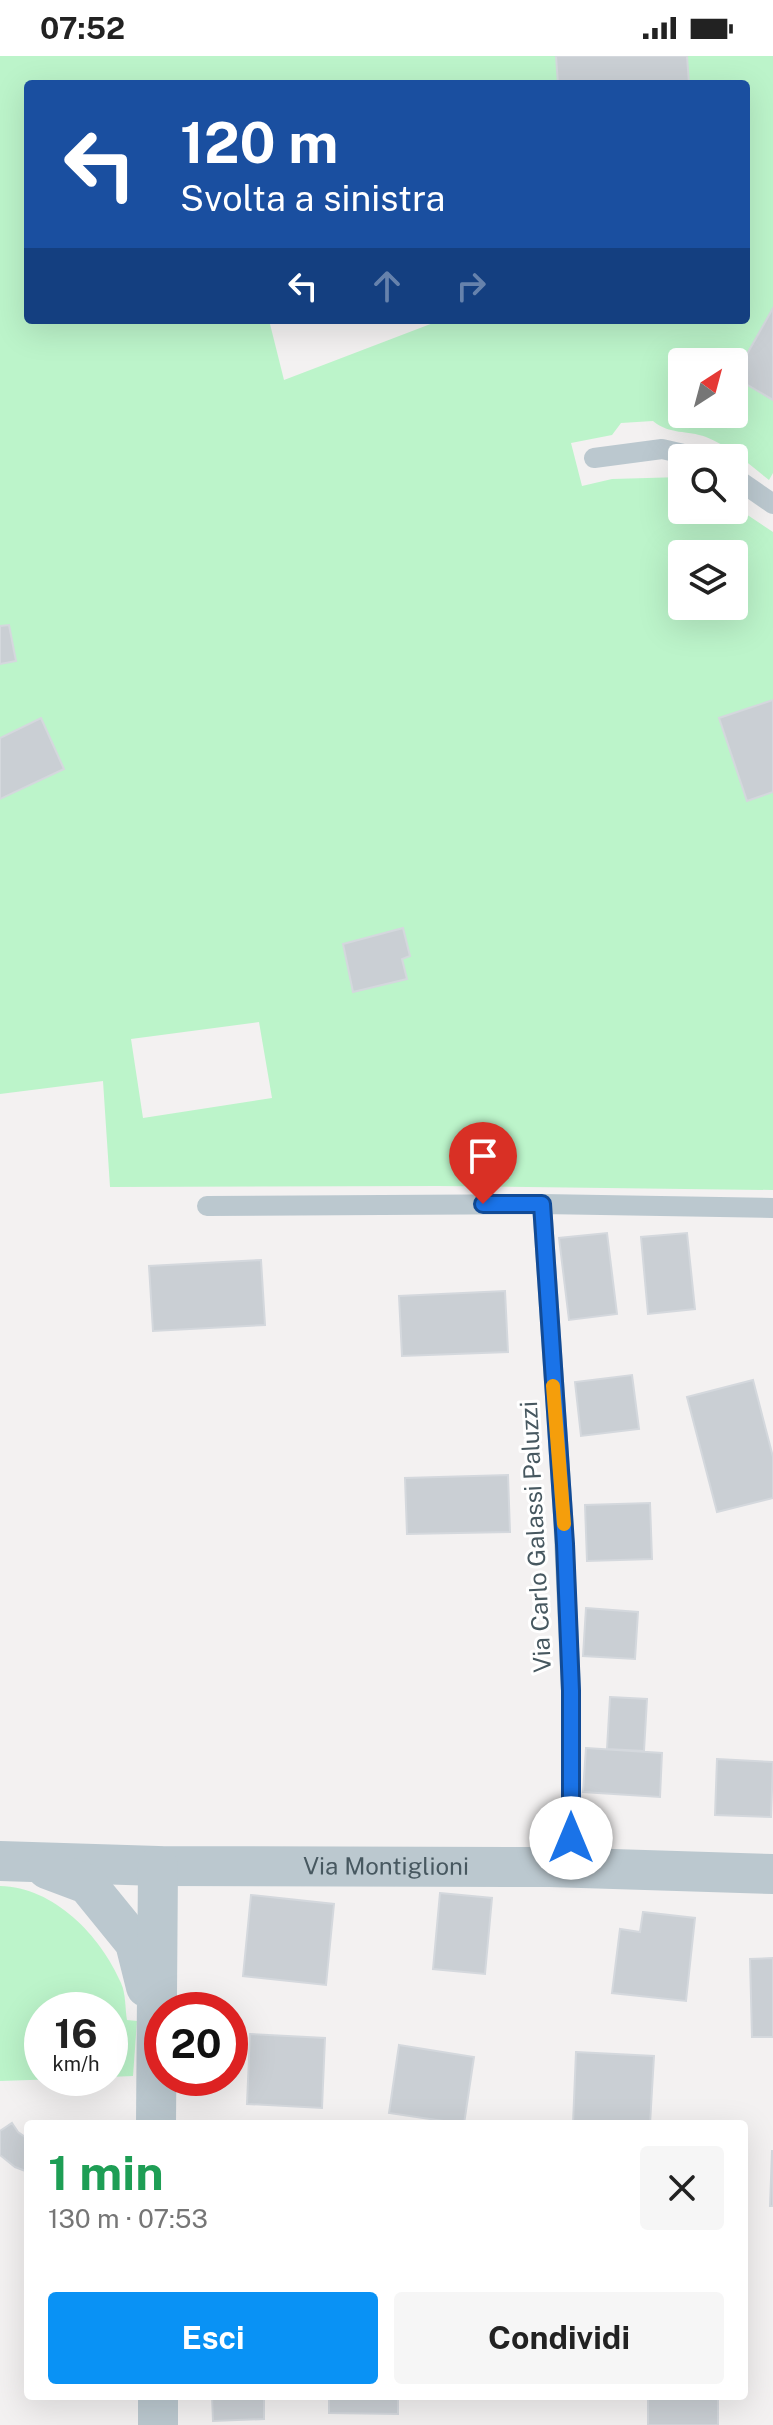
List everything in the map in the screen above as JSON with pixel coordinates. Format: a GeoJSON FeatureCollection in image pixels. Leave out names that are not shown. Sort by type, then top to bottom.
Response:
{"type":"FeatureCollection","features":[{"type":"Feature","properties":{"kind":"street","name":"Via Montiglioni"},"geometry":{"type":"LineString","coordinates":[[16,1862],[158,1866],[571,1867],[773,1874]]}},
{"type":"Feature","properties":{"kind":"street"},"geometry":{"type":"LineString","coordinates":[[16,1862],[87,1884],[135,1943],[147,1992]]}},
{"type":"Feature","properties":{"kind":"street"},"geometry":{"type":"LineString","coordinates":[[156,1992],[158,1866]]}},
{"type":"Feature","properties":{"kind":"street"},"geometry":{"type":"LineString","coordinates":[[156,2096],[156,2120]]}},
{"type":"Feature","properties":{"kind":"street"},"geometry":{"type":"LineString","coordinates":[[158,2400],[158,2425]]}},
{"type":"Feature","properties":{"kind":"lane"},"geometry":{"type":"LineString","coordinates":[[594,458],[668,450]]}},
{"type":"Feature","properties":{"kind":"lane"},"geometry":{"type":"LineString","coordinates":[[748,487],[773,504]]}},
{"type":"Feature","properties":{"kind":"lane"},"geometry":{"type":"LineString","coordinates":[[207,1206],[542,1204],[773,1208]]}},
{"type":"Feature","properties":{"kind":"lane","name":"Via Carlo Galassi Paluzzi"},"geometry":{"type":"LineString","coordinates":[[542,1204],[564,1529],[571,1691],[571,1867]]}},
{"type":"Feature","properties":{"kind":"green space"},"geometry":{"type":"Polygon","coordinates":[[[0,56],[556,56],[558,80],[24,80],[24,324],[270,324],[284,380],[431,324],[750,324],[750,80],[689,80],[687,56],[773,56],[773,308],[748,352],[748,348],[668,348],[668,428],[748,428],[748,385],[773,400],[773,473],[769,480],[748,463],[748,444],[720,444],[699,435],[666,428],[653,421],[621,423],[612,435],[571,443],[582,486],[612,479],[668,477],[668,524],[748,524],[748,515],[773,532],[773,700],[719,718],[748,801],[773,792],[773,1190],[438,1186],[110,1187],[103,1081],[0,1094],[0,56]],[[402,928],[343,944],[353,992],[406,979],[402,959],[402,928]],[[259,1022],[131,1039],[143,1118],[272,1098],[259,1022]]]}},
{"type":"Feature","properties":{"kind":"green space"},"geometry":{"type":"Polygon","coordinates":[[[0,1886],[39,1895],[73,1917],[101,1948],[124,1992],[24,1992],[24,2080],[0,2081],[0,1886]]]}},
{"type":"Feature","properties":{"kind":"green space"},"geometry":{"type":"Polygon","coordinates":[[[128,2020],[137,2021],[133,2076],[128,2076],[128,2020]]]}},
{"type":"Feature","properties":{"kind":"building"},"geometry":{"type":"Polygon","coordinates":[[[556,56],[687,56],[689,80],[558,80],[556,56]]]}},
{"type":"Feature","properties":{"kind":"building"},"geometry":{"type":"Polygon","coordinates":[[[773,308],[773,400],[748,385],[748,352],[773,308]]]}},
{"type":"Feature","properties":{"kind":"building"},"geometry":{"type":"Polygon","coordinates":[[[9,625],[16,661],[0,664],[0,626],[9,625]]]}},
{"type":"Feature","properties":{"kind":"building"},"geometry":{"type":"Polygon","coordinates":[[[773,700],[773,792],[747,801],[719,718],[773,700]]]}},
{"type":"Feature","properties":{"kind":"building"},"geometry":{"type":"Polygon","coordinates":[[[41,718],[64,769],[0,799],[0,738],[41,718]]]}},
{"type":"Feature","properties":{"kind":"building"},"geometry":{"type":"Polygon","coordinates":[[[403,928],[410,956],[402,959],[407,979],[353,992],[343,944],[403,928]]]}},
{"type":"Feature","properties":{"kind":"building"},"geometry":{"type":"Polygon","coordinates":[[[607,1233],[617,1314],[569,1320],[559,1238],[607,1233]]]}},
{"type":"Feature","properties":{"kind":"building"},"geometry":{"type":"Polygon","coordinates":[[[687,1233],[695,1309],[648,1314],[641,1237],[687,1233]]]}},
{"type":"Feature","properties":{"kind":"building"},"geometry":{"type":"Polygon","coordinates":[[[261,1260],[265,1325],[153,1331],[149,1266],[261,1260]]]}},
{"type":"Feature","properties":{"kind":"building"},"geometry":{"type":"Polygon","coordinates":[[[505,1291],[508,1352],[402,1356],[399,1296],[505,1291]]]}},
{"type":"Feature","properties":{"kind":"building"},"geometry":{"type":"Polygon","coordinates":[[[632,1375],[639,1429],[581,1436],[575,1382],[632,1375]]]}},
{"type":"Feature","properties":{"kind":"building"},"geometry":{"type":"Polygon","coordinates":[[[753,1380],[773,1457],[773,1498],[717,1512],[687,1397],[753,1380]]]}},
{"type":"Feature","properties":{"kind":"building"},"geometry":{"type":"Polygon","coordinates":[[[508,1475],[510,1532],[407,1534],[405,1478],[508,1475]]]}},
{"type":"Feature","properties":{"kind":"building"},"geometry":{"type":"Polygon","coordinates":[[[650,1503],[652,1559],[587,1561],[585,1505],[650,1503]]]}},
{"type":"Feature","properties":{"kind":"building"},"geometry":{"type":"Polygon","coordinates":[[[586,1608],[638,1612],[635,1659],[583,1656],[586,1608]]]}},
{"type":"Feature","properties":{"kind":"building"},"geometry":{"type":"Polygon","coordinates":[[[610,1697],[647,1699],[644,1751],[607,1749],[610,1697]]]}},
{"type":"Feature","properties":{"kind":"building"},"geometry":{"type":"Polygon","coordinates":[[[586,1748],[662,1753],[660,1797],[583,1792],[586,1748]]]}},
{"type":"Feature","properties":{"kind":"building"},"geometry":{"type":"Polygon","coordinates":[[[717,1759],[773,1762],[771,1817],[715,1815],[717,1759]]]}},
{"type":"Feature","properties":{"kind":"building"},"geometry":{"type":"Polygon","coordinates":[[[440,1893],[492,1898],[485,1974],[433,1969],[440,1893]]]}},
{"type":"Feature","properties":{"kind":"building"},"geometry":{"type":"Polygon","coordinates":[[[251,1895],[334,1904],[326,1985],[243,1976],[251,1895]]]}},
{"type":"Feature","properties":{"kind":"building"},"geometry":{"type":"Polygon","coordinates":[[[643,1912],[695,1918],[686,2001],[612,1993],[620,1929],[640,1932],[643,1912]]]}},
{"type":"Feature","properties":{"kind":"building"},"geometry":{"type":"Polygon","coordinates":[[[773,1958],[773,2037],[752,2037],[750,1959],[773,1958]]]}},
{"type":"Feature","properties":{"kind":"building"},"geometry":{"type":"Polygon","coordinates":[[[250,2034],[325,2038],[322,2108],[247,2104],[250,2034]]]}},
{"type":"Feature","properties":{"kind":"building"},"geometry":{"type":"Polygon","coordinates":[[[399,2045],[474,2057],[465,2120],[437,2120],[389,2113],[399,2045]]]}},
{"type":"Feature","properties":{"kind":"building"},"geometry":{"type":"Polygon","coordinates":[[[576,2052],[654,2056],[650,2120],[573,2120],[576,2052]]]}},
{"type":"Feature","properties":{"kind":"building"},"geometry":{"type":"Polygon","coordinates":[[[12,2123],[24,2136],[24,2170],[0,2155],[0,2131],[12,2123]]]}},
{"type":"Feature","properties":{"kind":"building"},"geometry":{"type":"Polygon","coordinates":[[[772,2151],[773,2206],[770,2206],[772,2151]]]}},
{"type":"Feature","properties":{"kind":"building"},"geometry":{"type":"Polygon","coordinates":[[[212,2400],[264,2400],[264,2419],[213,2421],[212,2400]]]}},
{"type":"Feature","properties":{"kind":"building"},"geometry":{"type":"Polygon","coordinates":[[[329,2400],[398,2400],[398,2414],[329,2413],[329,2400]]]}},
{"type":"Feature","properties":{"kind":"building"},"geometry":{"type":"Polygon","coordinates":[[[648,2400],[718,2400],[718,2425],[648,2425],[648,2400]]]}},
{"type":"Feature","properties":{"kind":"slow traffic"},"geometry":{"type":"LineString","coordinates":[[553,1386],[564,1524]]}},
{"type":"Feature","properties":{"kind":"route"},"geometry":{"type":"LineString","coordinates":[[483,1204],[542,1204],[565,1544],[571,1691],[571,1838]]}}]}
